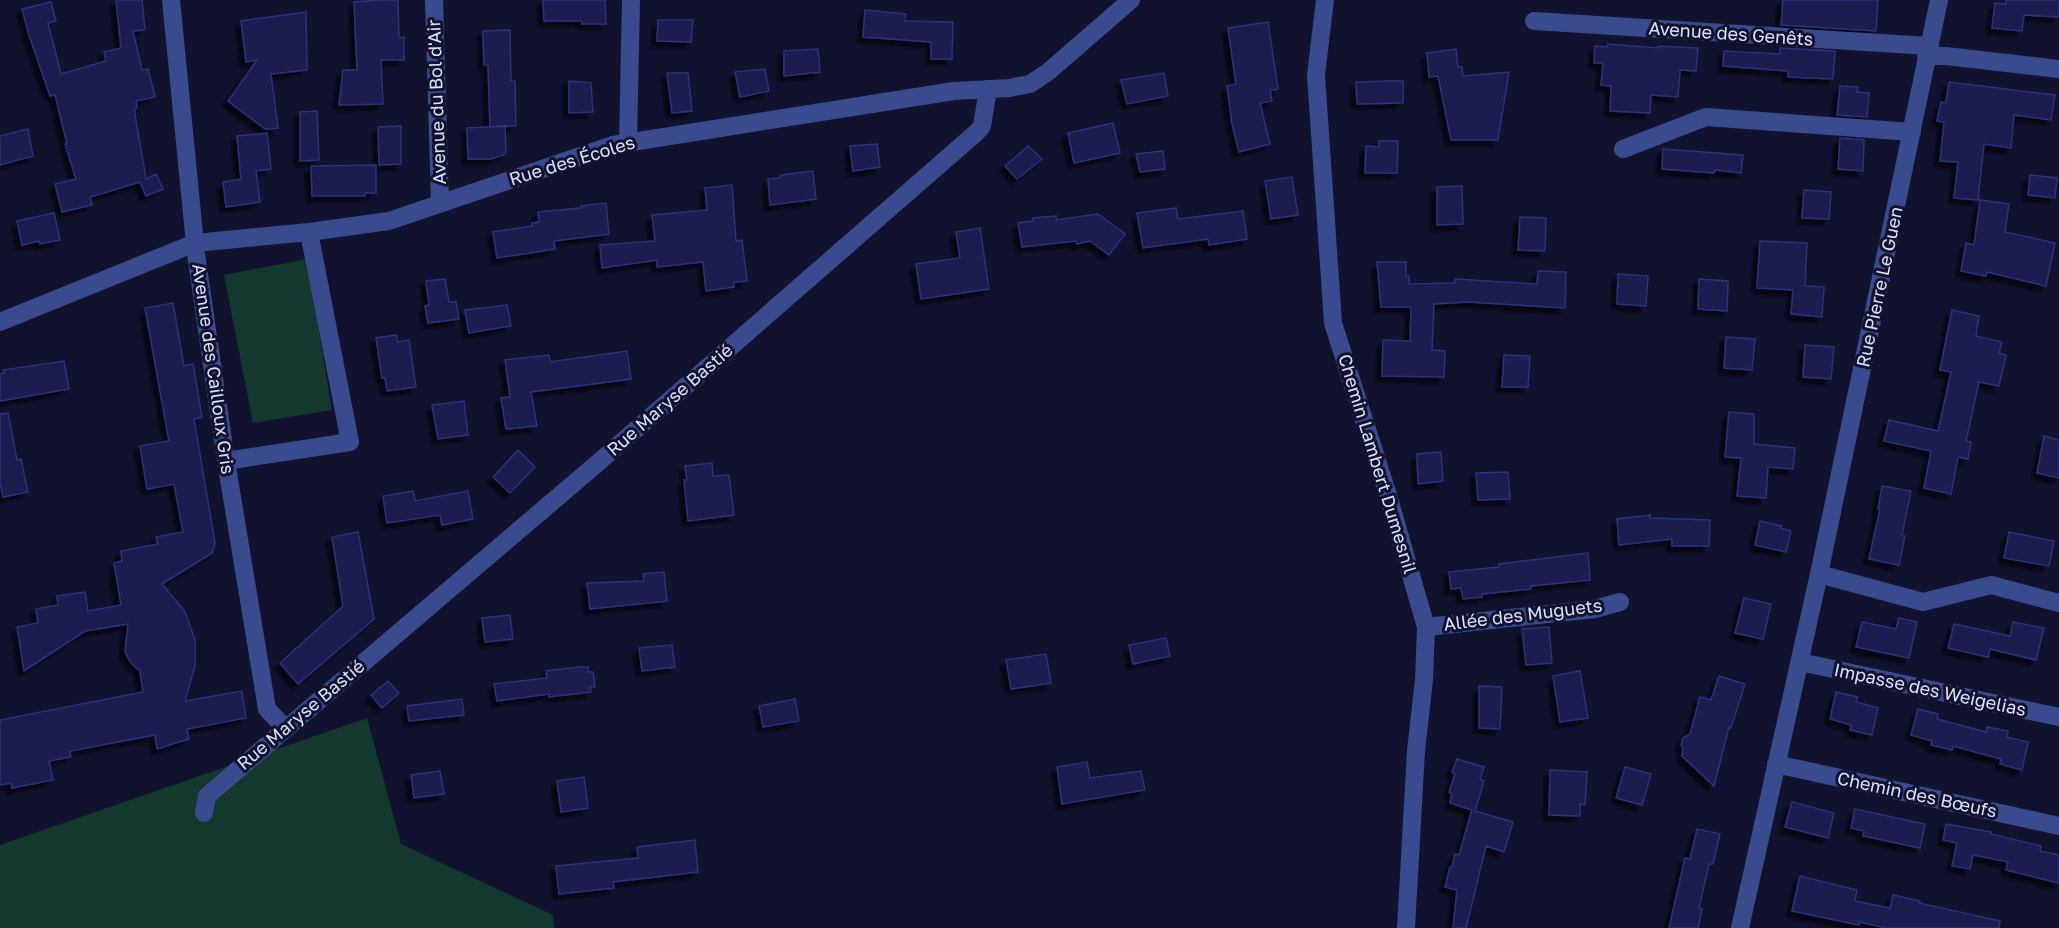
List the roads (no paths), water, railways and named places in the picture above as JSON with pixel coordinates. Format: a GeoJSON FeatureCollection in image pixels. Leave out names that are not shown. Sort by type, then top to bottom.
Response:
{"type":"FeatureCollection","features":[{"type":"Feature","properties":{"kind":"street","name":"Avenue des Cailloux Gris"},"geometry":{"type":"LineString","coordinates":[[171,0],[195,243],[226,461],[267,709],[285,728]]}},
{"type":"Feature","properties":{"kind":"street","name":"Avenue du Bol d'Air"},"geometry":{"type":"LineString","coordinates":[[434,0],[440,203]]}},
{"type":"Feature","properties":{"kind":"street"},"geometry":{"type":"LineString","coordinates":[[628,142],[631,0]]}},
{"type":"Feature","properties":{"kind":"street"},"geometry":{"type":"LineString","coordinates":[[988,89],[1030,84],[1131,0]]}},
{"type":"Feature","properties":{"kind":"street","name":"Chemin Lambert Dumesnil"},"geometry":{"type":"LineString","coordinates":[[1325,0],[1316,75],[1333,323],[1387,492],[1426,627],[1406,928]]}},
{"type":"Feature","properties":{"kind":"street","name":"Rue Pierre Le Guen"},"geometry":{"type":"LineString","coordinates":[[1820,574],[1939,0]]}},
{"type":"Feature","properties":{"kind":"street","name":"Avenue des Genêts"},"geometry":{"type":"LineString","coordinates":[[1534,21],[1928,51],[1946,56],[2059,69]]}},
{"type":"Feature","properties":{"kind":"street","name":"Rue des Écoles"},"geometry":{"type":"LineString","coordinates":[[0,322],[195,243],[309,232],[389,221],[628,142],[954,90],[988,89]]}},
{"type":"Feature","properties":{"kind":"street","name":"Rue Maryse Bastié"},"geometry":{"type":"LineString","coordinates":[[204,813],[207,796],[594,467],[977,132],[982,126],[988,89]]}},
{"type":"Feature","properties":{"kind":"street"},"geometry":{"type":"LineString","coordinates":[[1623,149],[1706,117],[1912,132]]}},
{"type":"Feature","properties":{"kind":"street"},"geometry":{"type":"LineString","coordinates":[[226,461],[350,442],[309,232]]}},
{"type":"Feature","properties":{"kind":"street"},"geometry":{"type":"LineString","coordinates":[[1740,928],[1820,574],[1923,602],[1990,585],[2059,603]]}},
{"type":"Feature","properties":{"kind":"street","name":"Allée des Muguets"},"geometry":{"type":"LineString","coordinates":[[1426,627],[1595,609],[1620,602]]}},
{"type":"Feature","properties":{"kind":"street","name":"Impasse des Weigelias"},"geometry":{"type":"LineString","coordinates":[[1800,662],[2059,717]]}},
{"type":"Feature","properties":{"kind":"street","name":"Chemin des Bœufs"},"geometry":{"type":"LineString","coordinates":[[1776,764],[2059,826]]}}]}
